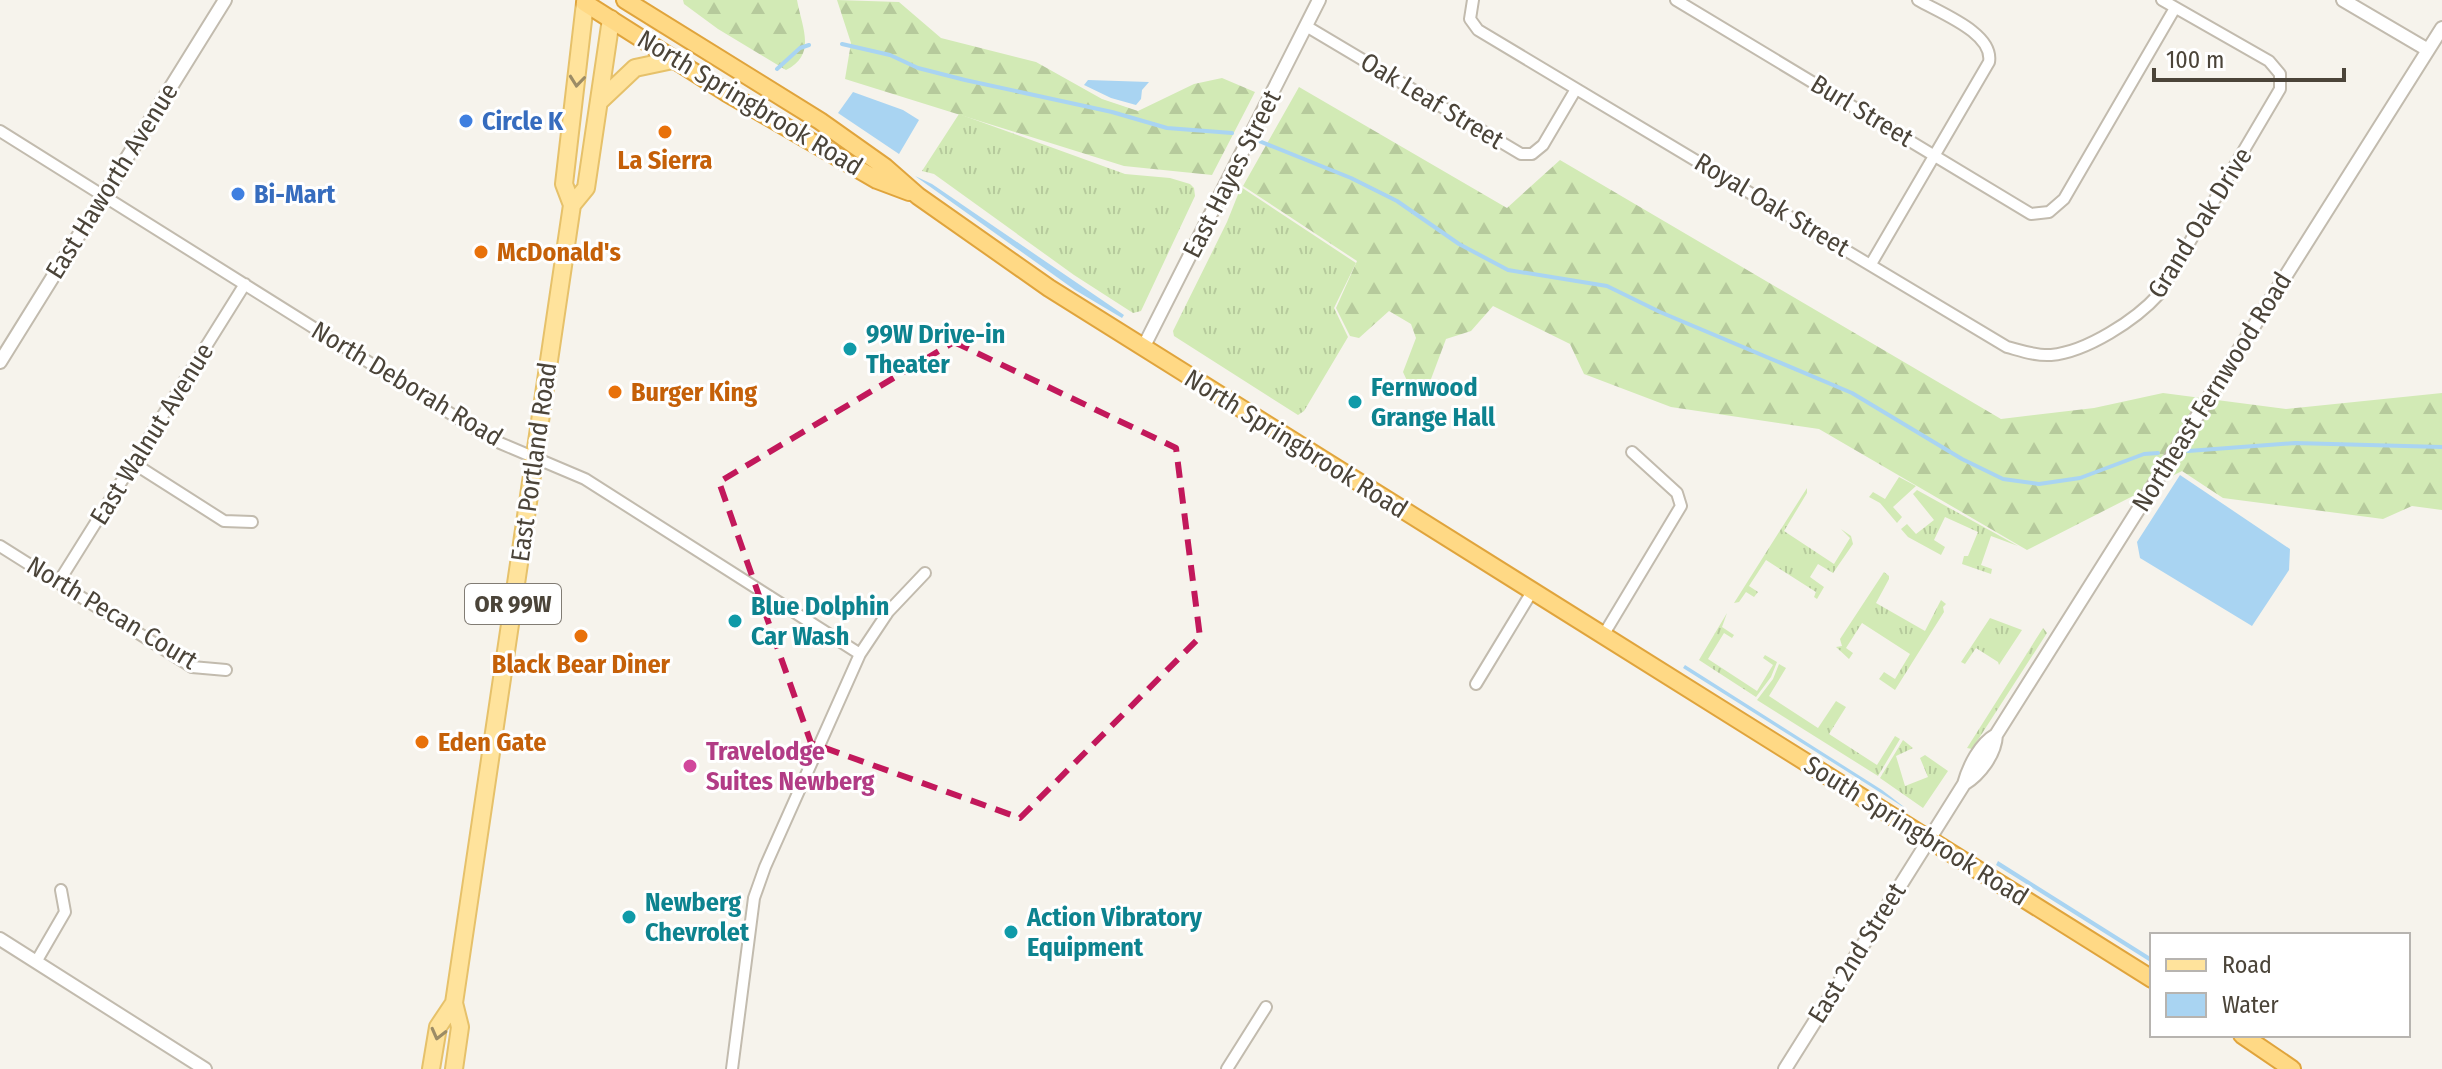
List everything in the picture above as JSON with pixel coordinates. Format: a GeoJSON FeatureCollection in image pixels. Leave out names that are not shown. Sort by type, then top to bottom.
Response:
{"type":"FeatureCollection","features":[{"type":"Feature","properties":{"kind":"highway","name":"East Portland Road"},"geometry":{"type":"LineString","coordinates":[[611,19],[614,0]]}},
{"type":"Feature","properties":{"kind":"highway","name":"North Springbrook Road"},"geometry":{"type":"LineString","coordinates":[[625,0],[820,121],[885,167],[918,196],[1049,288],[1681,683]]}},
{"type":"Feature","properties":{"kind":"highway","name":"North Springbrook Road"},"geometry":{"type":"LineString","coordinates":[[586,2],[673,60],[877,180],[918,196]]}},
{"type":"Feature","properties":{"kind":"highway"},"geometry":{"type":"LineString","coordinates":[[837,155],[841,148],[872,167],[885,167]]}},
{"type":"Feature","properties":{"kind":"highway","name":"South Springbrook Road"},"geometry":{"type":"LineString","coordinates":[[1681,683],[2150,978]]}},
{"type":"Feature","properties":{"kind":"highway"},"geometry":{"type":"LineString","coordinates":[[2245,1037],[2292,1069]]}},
{"type":"Feature","properties":{"kind":"main road","name":"East Portland Road"},"geometry":{"type":"LineString","coordinates":[[454,1069],[460,1027],[454,1003],[572,205],[564,184],[586,2]]}},
{"type":"Feature","properties":{"kind":"main road","name":"East Portland Road"},"geometry":{"type":"LineString","coordinates":[[572,205],[586,188],[611,19]]}},
{"type":"Feature","properties":{"kind":"main road"},"geometry":{"type":"LineString","coordinates":[[599,102],[635,68],[673,60]]}},
{"type":"Feature","properties":{"kind":"main road","name":"East Portland Road"},"geometry":{"type":"LineString","coordinates":[[431,1069],[438,1027],[454,1003]]}},
{"type":"Feature","properties":{"kind":"street","name":"East Haworth Avenue"},"geometry":{"type":"LineString","coordinates":[[0,362],[225,0]]}},
{"type":"Feature","properties":{"kind":"street","name":"East Hayes Street"},"geometry":{"type":"LineString","coordinates":[[1143,348],[1319,0]]}},
{"type":"Feature","properties":{"kind":"street","name":"Royal Oak Street"},"geometry":{"type":"LineString","coordinates":[[1473,0],[1470,19],[1478,30],[2007,347],[2031,354],[2053,355],[2086,344]]}},
{"type":"Feature","properties":{"kind":"street","name":"Burl Street"},"geometry":{"type":"LineString","coordinates":[[1676,0],[2031,214],[2049,212],[2064,199],[2175,8]]}},
{"type":"Feature","properties":{"kind":"street"},"geometry":{"type":"LineString","coordinates":[[1871,264],[1989,62],[1989,49],[1978,35],[1918,0]]}},
{"type":"Feature","properties":{"kind":"street"},"geometry":{"type":"LineString","coordinates":[[2162,0],[2175,8]]}},
{"type":"Feature","properties":{"kind":"street"},"geometry":{"type":"LineString","coordinates":[[2343,0],[2428,50]]}},
{"type":"Feature","properties":{"kind":"street","name":"Grand Oak Drive"},"geometry":{"type":"LineString","coordinates":[[2086,344],[2135,318],[2159,294],[2280,89],[2280,74],[2269,61],[2175,8]]}},
{"type":"Feature","properties":{"kind":"street","name":"Oak Leaf Street"},"geometry":{"type":"LineString","coordinates":[[1306,26],[1521,154],[1532,154],[1543,145],[1576,89]]}},
{"type":"Feature","properties":{"kind":"street","name":"Northeast Fernwood Road"},"geometry":{"type":"LineString","coordinates":[[1929,838],[1964,784],[1967,772],[1987,740],[1996,735],[2442,28]]}},
{"type":"Feature","properties":{"kind":"street","name":"North Deborah Road"},"geometry":{"type":"LineString","coordinates":[[0,131],[464,422],[500,443],[585,479],[860,654]]}},
{"type":"Feature","properties":{"kind":"street","name":"East Walnut Avenue"},"geometry":{"type":"LineString","coordinates":[[58,583],[245,284]]}},
{"type":"Feature","properties":{"kind":"street"},"geometry":{"type":"LineString","coordinates":[[1604,634],[1681,506],[1677,493],[1632,452]]}},
{"type":"Feature","properties":{"kind":"street"},"geometry":{"type":"LineString","coordinates":[[133,463],[224,521],[252,522]]}},
{"type":"Feature","properties":{"kind":"street","name":"North Pecan Court"},"geometry":{"type":"LineString","coordinates":[[0,546],[192,667],[226,670]]}},
{"type":"Feature","properties":{"kind":"street"},"geometry":{"type":"LineString","coordinates":[[732,1069],[754,898],[774,845],[860,654],[888,612],[925,573]]}},
{"type":"Feature","properties":{"kind":"street"},"geometry":{"type":"LineString","coordinates":[[1476,684],[1533,590]]}},
{"type":"Feature","properties":{"kind":"street","name":"East 2nd Street"},"geometry":{"type":"LineString","coordinates":[[1785,1069],[1929,838]]}},
{"type":"Feature","properties":{"kind":"street"},"geometry":{"type":"LineString","coordinates":[[36,962],[65,912],[61,890]]}},
{"type":"Feature","properties":{"kind":"street"},"geometry":{"type":"LineString","coordinates":[[0,939],[205,1069]]}},
{"type":"Feature","properties":{"kind":"street"},"geometry":{"type":"LineString","coordinates":[[1227,1069],[1266,1007]]}},
{"type":"Feature","properties":{"kind":"highlighted area"},"geometry":{"type":"Polygon","coordinates":[[[954,342],[1176,448],[1200,637],[1020,818],[811,743],[719,482],[954,342]]]}},
{"type":"Feature","properties":{"kind":"green space"},"geometry":{"type":"Polygon","coordinates":[[[683,0],[797,0],[805,40],[802,56],[786,70],[718,29],[684,4],[683,0]]]}},
{"type":"Feature","properties":{"kind":"green space"},"geometry":{"type":"Polygon","coordinates":[[[837,0],[899,2],[941,38],[1036,62],[1102,99],[1138,111],[1194,84],[1222,78],[1255,92],[1212,175],[1124,166],[845,79],[851,43],[837,0]]]}},
{"type":"Feature","properties":{"kind":"green space"},"geometry":{"type":"Polygon","coordinates":[[[1299,87],[1507,208],[1560,160],[2001,419],[2094,408],[2163,393],[2286,409],[2442,393],[2442,510],[2412,506],[2383,519],[2223,498],[2182,471],[2027,550],[1819,429],[1671,407],[1584,374],[1570,344],[1493,306],[1471,331],[1446,339],[1428,387],[1419,390],[1409,385],[1403,372],[1416,338],[1411,324],[1389,311],[1359,338],[1350,336],[1336,308],[1357,261],[1243,186],[1299,87]]]}},
{"type":"Feature","properties":{"kind":"green space"},"geometry":{"type":"Polygon","coordinates":[[[959,114],[1125,174],[1170,178],[1194,188],[1195,196],[1141,311],[1133,313],[1074,275],[934,174],[922,171],[959,114]]]}},
{"type":"Feature","properties":{"kind":"green space"},"geometry":{"type":"Polygon","coordinates":[[[1241,187],[1356,263],[1334,308],[1348,337],[1304,411],[1298,415],[1174,336],[1173,331],[1241,187]]]}},
{"type":"Feature","properties":{"kind":"green space"},"geometry":{"type":"Polygon","coordinates":[[[1899,477],[1916,486],[1893,507],[1902,517],[1897,523],[1880,503],[1869,497],[1873,492],[1885,499],[1899,477]]]}},
{"type":"Feature","properties":{"kind":"green space"},"geometry":{"type":"Polygon","coordinates":[[[1807,488],[1784,531],[1834,564],[1850,538],[1841,529],[1851,536],[1853,544],[1833,573],[1818,564],[1810,577],[1824,587],[1817,599],[1814,597],[1816,592],[1766,560],[1749,586],[1758,592],[1754,597],[1746,592],[1739,602],[1734,603],[1807,488]]]}},
{"type":"Feature","properties":{"kind":"green space"},"geometry":{"type":"Polygon","coordinates":[[[1917,490],[2018,546],[1991,536],[1981,565],[1992,569],[1991,574],[1962,564],[1978,532],[1945,517],[1934,540],[1945,547],[1941,555],[1908,537],[1901,529],[1907,524],[1916,534],[1934,520],[1913,494],[1917,490]]]}},
{"type":"Feature","properties":{"kind":"green space"},"geometry":{"type":"Polygon","coordinates":[[[1884,572],[1889,579],[1876,603],[1925,631],[1941,600],[1946,604],[1895,690],[1879,679],[1884,672],[1895,679],[1910,654],[1862,623],[1846,648],[1853,653],[1849,659],[1836,647],[1842,646],[1840,639],[1884,572]]]}},
{"type":"Feature","properties":{"kind":"green space"},"geometry":{"type":"Polygon","coordinates":[[[1727,613],[1722,627],[1734,635],[1732,638],[1724,633],[1708,659],[1757,691],[1773,665],[1763,658],[1765,655],[1777,662],[1771,677],[1756,697],[1699,660],[1727,613]]]}},
{"type":"Feature","properties":{"kind":"green space"},"geometry":{"type":"Polygon","coordinates":[[[1990,618],[2022,630],[1999,665],[1976,648],[1965,664],[1961,662],[1990,618]]]}},
{"type":"Feature","properties":{"kind":"green space"},"geometry":{"type":"Polygon","coordinates":[[[2043,628],[2047,633],[1972,749],[1967,748],[2043,628]]]}},
{"type":"Feature","properties":{"kind":"green space"},"geometry":{"type":"Polygon","coordinates":[[[1779,664],[1786,668],[1769,696],[1818,728],[1836,701],[1846,707],[1829,734],[1877,765],[1895,736],[1900,739],[1878,776],[1757,700],[1773,679],[1779,664]]]}},
{"type":"Feature","properties":{"kind":"green space"},"geometry":{"type":"Polygon","coordinates":[[[1903,740],[1913,748],[1896,756],[1905,786],[1928,777],[1920,758],[1925,755],[1948,771],[1923,808],[1880,778],[1903,740]]]}},
{"type":"Feature","properties":{"kind":"water"},"geometry":{"type":"Polygon","coordinates":[[[1088,80],[1149,82],[1136,105],[1111,98],[1084,85],[1088,80]]]}},
{"type":"Feature","properties":{"kind":"water"},"geometry":{"type":"Polygon","coordinates":[[[853,92],[903,110],[919,120],[899,154],[838,113],[853,92]]]}},
{"type":"Feature","properties":{"kind":"water"},"geometry":{"type":"Polygon","coordinates":[[[915,176],[932,184],[1124,315],[1122,318],[1075,290],[915,176]]]}},
{"type":"Feature","properties":{"kind":"water"},"geometry":{"type":"Polygon","coordinates":[[[2180,475],[2290,549],[2289,570],[2252,626],[2140,558],[2137,542],[2180,475]]]}},
{"type":"Feature","properties":{"kind":"water"},"geometry":{"type":"Polygon","coordinates":[[[1685,665],[1882,790],[1908,810],[1683,668],[1685,665]]]}},
{"type":"Feature","properties":{"kind":"water"},"geometry":{"type":"Polygon","coordinates":[[[1998,861],[2150,957],[2150,962],[1996,865],[1998,861]]]}},
{"type":"Feature","properties":{"kind":"waterway"},"geometry":{"type":"LineString","coordinates":[[842,44],[890,55],[918,68],[1112,112],[1167,128],[1232,133]]}},
{"type":"Feature","properties":{"kind":"waterway"},"geometry":{"type":"LineString","coordinates":[[777,69],[800,48],[809,45]]}},
{"type":"Feature","properties":{"kind":"waterway"},"geometry":{"type":"LineString","coordinates":[[1259,141],[1351,178],[1397,201],[1459,244],[1508,270],[1607,286],[1660,312],[1852,393],[1962,459],[2003,479],[2039,484],[2080,478],[2144,454],[2158,453]]}},
{"type":"Feature","properties":{"kind":"waterway"},"geometry":{"type":"LineString","coordinates":[[2188,451],[2295,443],[2442,447]]}},
{"type":"Feature","properties":{"kind":"place","name":"Circle K"},"geometry":{"type":"Point","coordinates":[466,121]}},
{"type":"Feature","properties":{"kind":"place","name":"La Sierra"},"geometry":{"type":"Point","coordinates":[665,132]}},
{"type":"Feature","properties":{"kind":"place","name":"Bi-Mart"},"geometry":{"type":"Point","coordinates":[238,194]}},
{"type":"Feature","properties":{"kind":"place","name":"McDonald's"},"geometry":{"type":"Point","coordinates":[481,252]}},
{"type":"Feature","properties":{"kind":"place","name":"99W Drive-in Theater"},"geometry":{"type":"Point","coordinates":[850,349]}},
{"type":"Feature","properties":{"kind":"place","name":"Burger King"},"geometry":{"type":"Point","coordinates":[615,392]}},
{"type":"Feature","properties":{"kind":"place","name":"Fernwood Grange Hall"},"geometry":{"type":"Point","coordinates":[1355,402]}},
{"type":"Feature","properties":{"kind":"place","name":"Blue Dolphin Car Wash"},"geometry":{"type":"Point","coordinates":[735,621]}},
{"type":"Feature","properties":{"kind":"place","name":"Black Bear Diner"},"geometry":{"type":"Point","coordinates":[581,636]}},
{"type":"Feature","properties":{"kind":"place","name":"Eden Gate"},"geometry":{"type":"Point","coordinates":[422,742]}},
{"type":"Feature","properties":{"kind":"place","name":"Travelodge Suites Newberg"},"geometry":{"type":"Point","coordinates":[690,766]}},
{"type":"Feature","properties":{"kind":"place","name":"Newberg Chevrolet"},"geometry":{"type":"Point","coordinates":[629,917]}},
{"type":"Feature","properties":{"kind":"place","name":"Action Vibratory Equipment"},"geometry":{"type":"Point","coordinates":[1011,932]}}]}
